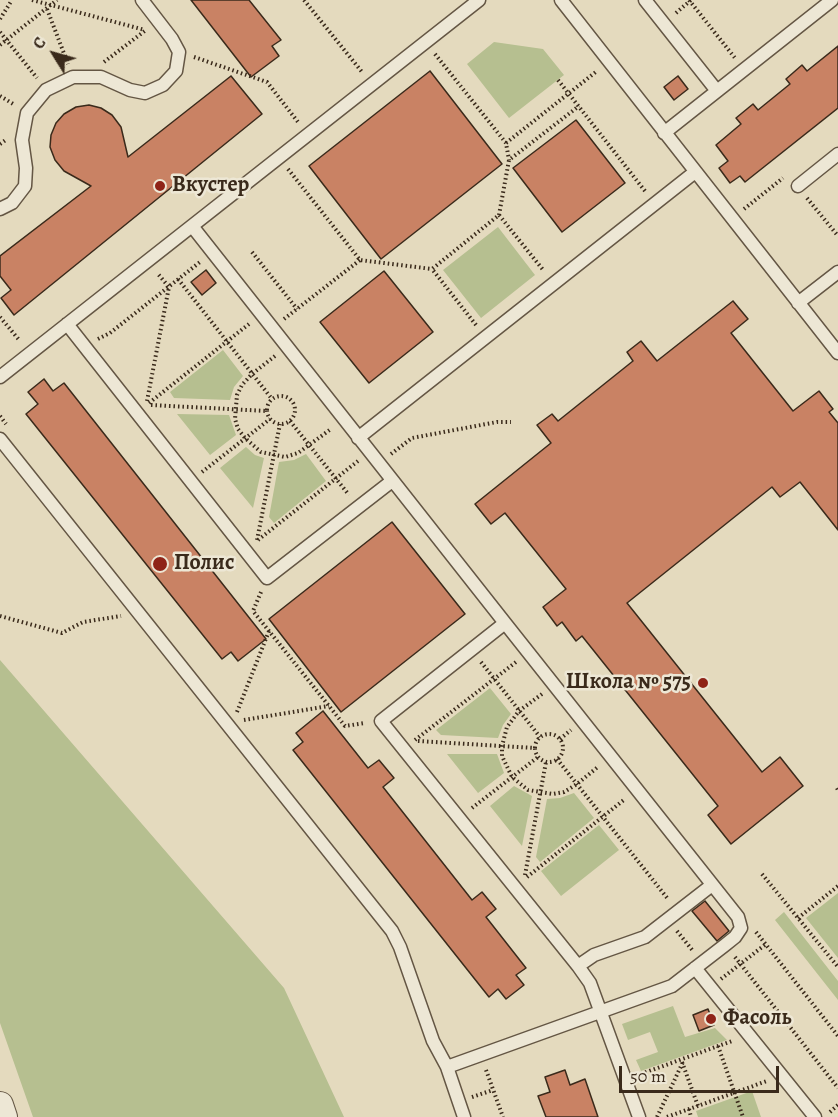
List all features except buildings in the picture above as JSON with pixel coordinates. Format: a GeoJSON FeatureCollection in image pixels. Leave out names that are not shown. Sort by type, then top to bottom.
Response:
{"type":"FeatureCollection","features":[{"type":"Feature","properties":{"kind":"street"},"geometry":{"type":"LineString","coordinates":[[0,1105],[4,1117]]}},
{"type":"Feature","properties":{"kind":"lane"},"geometry":{"type":"LineString","coordinates":[[0,209],[12,203],[25,186],[26,168],[22,140],[27,113],[46,90],[73,77],[101,78],[130,90],[145,93],[163,85],[176,71],[179,52],[172,39],[142,0]]}},
{"type":"Feature","properties":{"kind":"lane"},"geometry":{"type":"LineString","coordinates":[[0,377],[479,0]]}},
{"type":"Feature","properties":{"kind":"lane"},"geometry":{"type":"LineString","coordinates":[[561,0],[838,353]]}},
{"type":"Feature","properties":{"kind":"lane"},"geometry":{"type":"LineString","coordinates":[[645,0],[717,91]]}},
{"type":"Feature","properties":{"kind":"lane"},"geometry":{"type":"LineString","coordinates":[[664,133],[832,0]]}},
{"type":"Feature","properties":{"kind":"lane"},"geometry":{"type":"LineString","coordinates":[[798,186],[838,154]]}},
{"type":"Feature","properties":{"kind":"lane"},"geometry":{"type":"LineString","coordinates":[[358,438],[695,172]]}},
{"type":"Feature","properties":{"kind":"lane"},"geometry":{"type":"LineString","coordinates":[[192,226],[738,917],[741,928],[735,937],[672,986],[447,1067]]}},
{"type":"Feature","properties":{"kind":"lane"},"geometry":{"type":"LineString","coordinates":[[798,303],[838,272]]}},
{"type":"Feature","properties":{"kind":"lane"},"geometry":{"type":"LineString","coordinates":[[67,324],[267,578],[392,481]]}},
{"type":"Feature","properties":{"kind":"lane"},"geometry":{"type":"LineString","coordinates":[[0,439],[392,931],[400,947],[433,1041],[447,1067],[464,1117]]}},
{"type":"Feature","properties":{"kind":"lane"},"geometry":{"type":"LineString","coordinates":[[505,623],[381,720],[409,745],[459,818],[590,983],[639,1117]]}},
{"type":"Feature","properties":{"kind":"lane"},"geometry":{"type":"LineString","coordinates":[[578,966],[594,955],[645,937],[712,885]]}},
{"type":"Feature","properties":{"kind":"lane"},"geometry":{"type":"LineString","coordinates":[[699,966],[711,987],[815,1117]]}},
{"type":"Feature","properties":{"kind":"path"},"geometry":{"type":"LineString","coordinates":[[0,19],[12,0]]}},
{"type":"Feature","properties":{"kind":"path"},"geometry":{"type":"LineString","coordinates":[[32,0],[146,30]]}},
{"type":"Feature","properties":{"kind":"path"},"geometry":{"type":"LineString","coordinates":[[0,45],[57,0]]}},
{"type":"Feature","properties":{"kind":"path"},"geometry":{"type":"LineString","coordinates":[[304,0],[372,84]]}},
{"type":"Feature","properties":{"kind":"path"},"geometry":{"type":"LineString","coordinates":[[689,0],[744,70]]}},
{"type":"Feature","properties":{"kind":"path"},"geometry":{"type":"LineString","coordinates":[[46,9],[73,77]]}},
{"type":"Feature","properties":{"kind":"path"},"geometry":{"type":"LineString","coordinates":[[101,78],[104,62],[158,20]]}},
{"type":"Feature","properties":{"kind":"path"},"geometry":{"type":"LineString","coordinates":[[0,32],[46,90]]}},
{"type":"Feature","properties":{"kind":"path"},"geometry":{"type":"LineString","coordinates":[[425,42],[506,143],[509,160],[499,215],[432,269]]}},
{"type":"Feature","properties":{"kind":"path"},"geometry":{"type":"LineString","coordinates":[[179,52],[267,82],[308,135]]}},
{"type":"Feature","properties":{"kind":"path"},"geometry":{"type":"LineString","coordinates":[[506,143],[609,62]]}},
{"type":"Feature","properties":{"kind":"path"},"geometry":{"type":"LineString","coordinates":[[558,80],[655,203]]}},
{"type":"Feature","properties":{"kind":"path"},"geometry":{"type":"LineString","coordinates":[[509,160],[579,106]]}},
{"type":"Feature","properties":{"kind":"path"},"geometry":{"type":"LineString","coordinates":[[279,158],[360,260],[432,269],[486,337]]}},
{"type":"Feature","properties":{"kind":"path"},"geometry":{"type":"LineString","coordinates":[[499,215],[554,284]]}},
{"type":"Feature","properties":{"kind":"path"},"geometry":{"type":"LineString","coordinates":[[84,346],[110,333],[212,252]]}},
{"type":"Feature","properties":{"kind":"path"},"geometry":{"type":"LineString","coordinates":[[252,252],[297,309]]}},
{"type":"Feature","properties":{"kind":"path"},"geometry":{"type":"LineString","coordinates":[[272,328],[360,260]]}},
{"type":"Feature","properties":{"kind":"path"},"geometry":{"type":"LineString","coordinates":[[147,405],[168,287],[148,261]]}},
{"type":"Feature","properties":{"kind":"path"},"geometry":{"type":"LineString","coordinates":[[178,279],[272,399]]}},
{"type":"Feature","properties":{"kind":"path"},"geometry":{"type":"LineString","coordinates":[[147,405],[261,314]]}},
{"type":"Feature","properties":{"kind":"path"},"geometry":{"type":"LineString","coordinates":[[0,316],[29,354]]}},
{"type":"Feature","properties":{"kind":"path"},"geometry":{"type":"LineString","coordinates":[[286,347],[252,374],[237,395],[235,419],[238,429],[245,438],[261,452],[285,457],[310,446],[344,419]]}},
{"type":"Feature","properties":{"kind":"path"},"geometry":{"type":"LineString","coordinates":[[280,396],[292,401],[295,409],[290,421],[280,424],[270,418],[267,406],[272,399],[280,396]]}},
{"type":"Feature","properties":{"kind":"path"},"geometry":{"type":"LineString","coordinates":[[147,405],[267,411]]}},
{"type":"Feature","properties":{"kind":"path"},"geometry":{"type":"LineString","coordinates":[[191,481],[270,418]]}},
{"type":"Feature","properties":{"kind":"path"},"geometry":{"type":"LineString","coordinates":[[290,421],[358,506]]}},
{"type":"Feature","properties":{"kind":"path"},"geometry":{"type":"LineString","coordinates":[[388,456],[412,438],[496,422],[511,423]]}},
{"type":"Feature","properties":{"kind":"path"},"geometry":{"type":"LineString","coordinates":[[257,541],[280,424]]}},
{"type":"Feature","properties":{"kind":"path"},"geometry":{"type":"LineString","coordinates":[[245,550],[369,452]]}},
{"type":"Feature","properties":{"kind":"path"},"geometry":{"type":"LineString","coordinates":[[267,578],[253,611],[345,726],[381,720]]}},
{"type":"Feature","properties":{"kind":"path"},"geometry":{"type":"LineString","coordinates":[[0,616],[62,633],[83,622],[122,616],[114,607]]}},
{"type":"Feature","properties":{"kind":"path"},"geometry":{"type":"LineString","coordinates":[[237,712],[269,631]]}},
{"type":"Feature","properties":{"kind":"path"},"geometry":{"type":"LineString","coordinates":[[471,650],[540,737]]}},
{"type":"Feature","properties":{"kind":"path"},"geometry":{"type":"LineString","coordinates":[[409,745],[528,652]]}},
{"type":"Feature","properties":{"kind":"path"},"geometry":{"type":"LineString","coordinates":[[554,685],[519,711],[507,727],[502,756],[512,777],[528,790],[540,793],[564,792],[578,784],[611,757]]}},
{"type":"Feature","properties":{"kind":"path"},"geometry":{"type":"LineString","coordinates":[[243,720],[329,706]]}},
{"type":"Feature","properties":{"kind":"path"},"geometry":{"type":"LineString","coordinates":[[552,734],[560,739],[562,752],[558,759],[546,762],[538,757],[534,748],[540,737],[552,734]]}},
{"type":"Feature","properties":{"kind":"path"},"geometry":{"type":"LineString","coordinates":[[409,745],[534,748]]}},
{"type":"Feature","properties":{"kind":"path"},"geometry":{"type":"LineString","coordinates":[[459,818],[538,757]]}},
{"type":"Feature","properties":{"kind":"path"},"geometry":{"type":"LineString","coordinates":[[558,759],[603,817],[673,915],[699,966]]}},
{"type":"Feature","properties":{"kind":"path"},"geometry":{"type":"LineString","coordinates":[[546,762],[524,879],[637,790]]}},
{"type":"Feature","properties":{"kind":"path"},"geometry":{"type":"LineString","coordinates":[[762,874],[838,967]]}},
{"type":"Feature","properties":{"kind":"path"},"geometry":{"type":"LineString","coordinates":[[798,918],[838,886]]}},
{"type":"Feature","properties":{"kind":"path"},"geometry":{"type":"LineString","coordinates":[[741,928],[757,933],[838,1036]]}},
{"type":"Feature","properties":{"kind":"path"},"geometry":{"type":"LineString","coordinates":[[711,987],[766,944]]}},
{"type":"Feature","properties":{"kind":"path"},"geometry":{"type":"LineString","coordinates":[[726,945],[838,1088]]}},
{"type":"Feature","properties":{"kind":"path"},"geometry":{"type":"LineString","coordinates":[[626,1079],[682,1061],[749,1035]]}},
{"type":"Feature","properties":{"kind":"path"},"geometry":{"type":"LineString","coordinates":[[718,1046],[743,1117]]}},
{"type":"Feature","properties":{"kind":"path"},"geometry":{"type":"LineString","coordinates":[[682,1061],[698,1106]]}},
{"type":"Feature","properties":{"kind":"path"},"geometry":{"type":"LineString","coordinates":[[657,1117],[682,1061]]}},
{"type":"Feature","properties":{"kind":"path"},"geometry":{"type":"LineString","coordinates":[[485,1068],[503,1117]]}},
{"type":"Feature","properties":{"kind":"path"},"geometry":{"type":"LineString","coordinates":[[667,1117],[782,1076]]}},
{"type":"Feature","properties":{"kind":"path"},"geometry":{"type":"LineString","coordinates":[[471,1097],[493,1090]]}},
{"type":"Feature","properties":{"kind":"path"},"geometry":{"type":"LineString","coordinates":[[689,1109],[691,1117]]}},
{"type":"Feature","properties":{"kind":"green space"},"geometry":{"type":"Polygon","coordinates":[[[494,42],[543,49],[564,75],[509,118],[467,64],[494,42]]]}},
{"type":"Feature","properties":{"kind":"green space"},"geometry":{"type":"Polygon","coordinates":[[[498,227],[535,275],[481,318],[443,270],[498,227]]]}},
{"type":"Feature","properties":{"kind":"green space"},"geometry":{"type":"Polygon","coordinates":[[[223,350],[243,376],[234,387],[230,400],[174,398],[170,392],[223,350]]]}},
{"type":"Feature","properties":{"kind":"green space"},"geometry":{"type":"Polygon","coordinates":[[[177,414],[229,415],[236,435],[210,455],[177,414]]]}},
{"type":"Feature","properties":{"kind":"green space"},"geometry":{"type":"Polygon","coordinates":[[[246,447],[255,455],[264,458],[253,508],[220,468],[246,447]]]}},
{"type":"Feature","properties":{"kind":"green space"},"geometry":{"type":"Polygon","coordinates":[[[306,454],[326,481],[274,523],[269,517],[279,462],[294,460],[306,454]]]}},
{"type":"Feature","properties":{"kind":"green space"},"geometry":{"type":"Polygon","coordinates":[[[0,660],[284,988],[344,1117],[33,1117],[0,1023],[0,660]]]}},
{"type":"Feature","properties":{"kind":"green space"},"geometry":{"type":"Polygon","coordinates":[[[490,688],[511,714],[498,738],[441,735],[436,730],[490,688]]]}},
{"type":"Feature","properties":{"kind":"green space"},"geometry":{"type":"Polygon","coordinates":[[[447,754],[497,754],[504,773],[478,793],[447,754]]]}},
{"type":"Feature","properties":{"kind":"green space"},"geometry":{"type":"Polygon","coordinates":[[[514,786],[532,796],[522,846],[490,806],[514,786]]]}},
{"type":"Feature","properties":{"kind":"green space"},"geometry":{"type":"Polygon","coordinates":[[[574,793],[594,818],[540,862],[536,857],[547,799],[560,798],[574,793]]]}},
{"type":"Feature","properties":{"kind":"green space"},"geometry":{"type":"Polygon","coordinates":[[[599,825],[619,850],[561,896],[541,871],[599,825]]]}},
{"type":"Feature","properties":{"kind":"green space"},"geometry":{"type":"Polygon","coordinates":[[[838,893],[838,958],[806,918],[838,893]]]}},
{"type":"Feature","properties":{"kind":"green space"},"geometry":{"type":"Polygon","coordinates":[[[784,912],[838,981],[838,1000],[775,920],[784,912]]]}},
{"type":"Feature","properties":{"kind":"green space"},"geometry":{"type":"Polygon","coordinates":[[[673,1006],[685,1037],[715,1028],[727,1040],[641,1071],[636,1060],[658,1052],[650,1032],[628,1040],[622,1024],[673,1006]]]}},
{"type":"Feature","properties":{"kind":"green space"},"geometry":{"type":"Polygon","coordinates":[[[752,1091],[761,1117],[698,1117],[696,1111],[752,1091]]]}},
{"type":"Feature","properties":{"kind":"place","name":"Вкустер"},"geometry":{"type":"Point","coordinates":[160,186]}},
{"type":"Feature","properties":{"kind":"place","name":"Полис"},"geometry":{"type":"Point","coordinates":[160,564]}},
{"type":"Feature","properties":{"kind":"place","name":"Школа № 575"},"geometry":{"type":"Point","coordinates":[703,683]}},
{"type":"Feature","properties":{"kind":"place","name":"Фасоль"},"geometry":{"type":"Point","coordinates":[711,1019]}}]}
